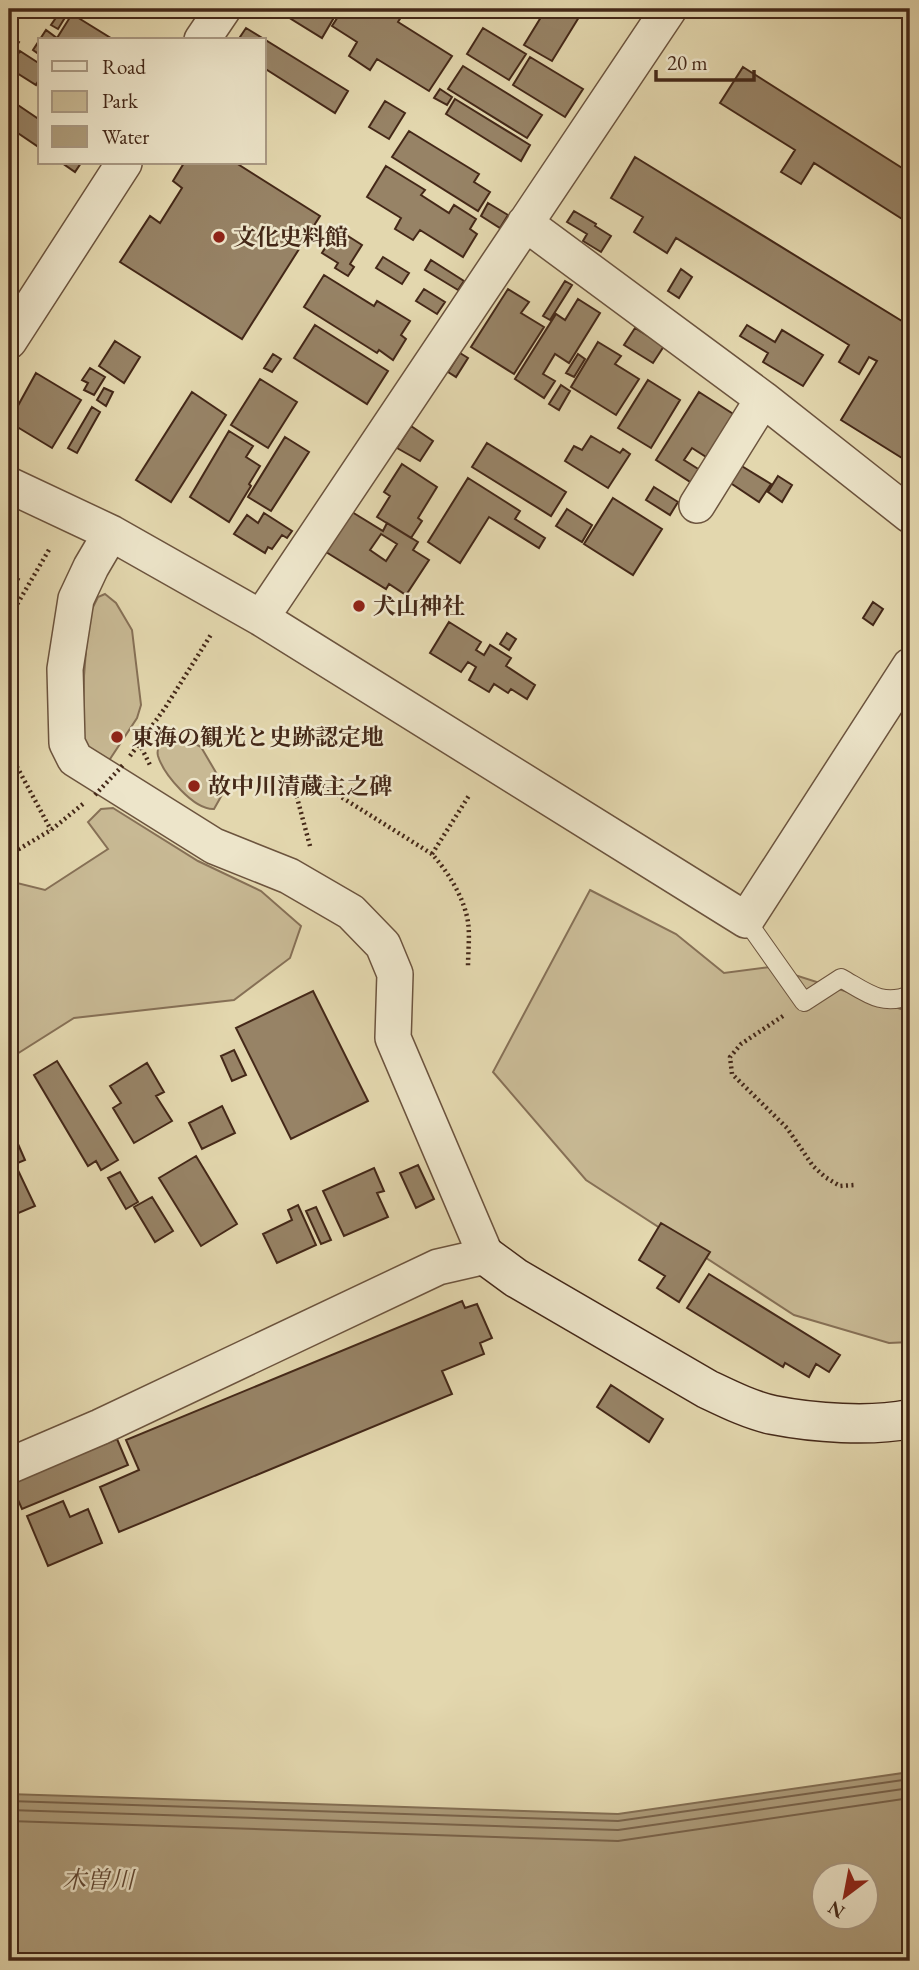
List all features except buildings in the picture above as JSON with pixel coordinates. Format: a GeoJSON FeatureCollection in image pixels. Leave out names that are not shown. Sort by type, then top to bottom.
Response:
{"type":"FeatureCollection","features":[{"type":"Feature","properties":{"kind":"street"},"geometry":{"type":"LineString","coordinates":[[203,38],[223,9]]}},
{"type":"Feature","properties":{"kind":"street"},"geometry":{"type":"LineString","coordinates":[[261,618],[526,223],[662,11]]}},
{"type":"Feature","properties":{"kind":"street"},"geometry":{"type":"LineString","coordinates":[[9,341],[123,164]]}},
{"type":"Feature","properties":{"kind":"street"},"geometry":{"type":"LineString","coordinates":[[526,223],[763,399],[910,514]]}},
{"type":"Feature","properties":{"kind":"street"},"geometry":{"type":"LineString","coordinates":[[697,505],[763,399]]}},
{"type":"Feature","properties":{"kind":"street"},"geometry":{"type":"LineString","coordinates":[[9,485],[111,533],[261,618],[746,920],[910,666]]}},
{"type":"Feature","properties":{"kind":"street"},"geometry":{"type":"LineString","coordinates":[[111,533],[76,599],[68,646],[65,669],[67,743],[75,759],[214,846],[289,876],[351,912],[383,945],[395,974],[393,1038],[486,1256],[516,1278],[707,1389],[736,1403],[773,1415],[836,1423],[890,1423],[910,1419]]}},
{"type":"Feature","properties":{"kind":"street"},"geometry":{"type":"LineString","coordinates":[[9,1466],[100,1427],[438,1267],[486,1256]]}},
{"type":"Feature","properties":{"kind":"lane"},"geometry":{"type":"LineString","coordinates":[[746,920],[804,1002],[841,978],[875,998],[897,1000],[910,995]]}},
{"type":"Feature","properties":{"kind":"path"},"geometry":{"type":"LineString","coordinates":[[9,618],[50,548]]}},
{"type":"Feature","properties":{"kind":"path"},"geometry":{"type":"LineString","coordinates":[[9,855],[51,830],[95,795],[123,765],[165,708],[212,633]]}},
{"type":"Feature","properties":{"kind":"path"},"geometry":{"type":"LineString","coordinates":[[9,752],[51,830]]}},
{"type":"Feature","properties":{"kind":"path"},"geometry":{"type":"LineString","coordinates":[[310,846],[295,790],[306,784],[322,785],[432,854],[443,867],[458,895],[468,922],[468,967]]}},
{"type":"Feature","properties":{"kind":"path"},"geometry":{"type":"LineString","coordinates":[[432,854],[471,794]]}},
{"type":"Feature","properties":{"kind":"path"},"geometry":{"type":"LineString","coordinates":[[804,1002],[741,1044],[730,1057],[732,1074],[787,1128],[813,1167],[840,1186],[855,1185]]}},
{"type":"Feature","properties":{"kind":"green space"},"geometry":{"type":"Polygon","coordinates":[[[105,594],[116,603],[132,630],[141,705],[137,718],[110,759],[102,760],[83,740],[84,676],[91,611],[98,597],[105,594]]]}},
{"type":"Feature","properties":{"kind":"green space"},"geometry":{"type":"Polygon","coordinates":[[[179,735],[201,747],[221,781],[223,793],[214,809],[206,808],[189,798],[161,764],[159,746],[166,737],[179,735]]]}},
{"type":"Feature","properties":{"kind":"green space"},"geometry":{"type":"Polygon","coordinates":[[[113,808],[198,861],[261,891],[301,926],[290,958],[234,1000],[74,1018],[9,1059],[9,881],[45,890],[108,849],[88,822],[101,809],[113,808]]]}},
{"type":"Feature","properties":{"kind":"green space"},"geometry":{"type":"Polygon","coordinates":[[[590,890],[676,934],[724,973],[770,967],[910,1010],[910,1342],[889,1343],[794,1315],[586,1180],[493,1072],[590,890]]]}},
{"type":"Feature","properties":{"kind":"water","name":"木曽川"},"geometry":{"type":"Polygon","coordinates":[[[910,1772],[910,1961],[9,1961],[9,1794],[618,1814],[910,1772]]]}},
{"type":"Feature","properties":{"kind":"place","name":"文化史料館"},"geometry":{"type":"Point","coordinates":[219,237]}},
{"type":"Feature","properties":{"kind":"place","name":"犬山神社"},"geometry":{"type":"Point","coordinates":[359,606]}},
{"type":"Feature","properties":{"kind":"place","name":"東海の観光と史跡認定地"},"geometry":{"type":"Point","coordinates":[117,737]}},
{"type":"Feature","properties":{"kind":"place","name":"故中川清蔵主之碑"},"geometry":{"type":"Point","coordinates":[194,786]}}]}
